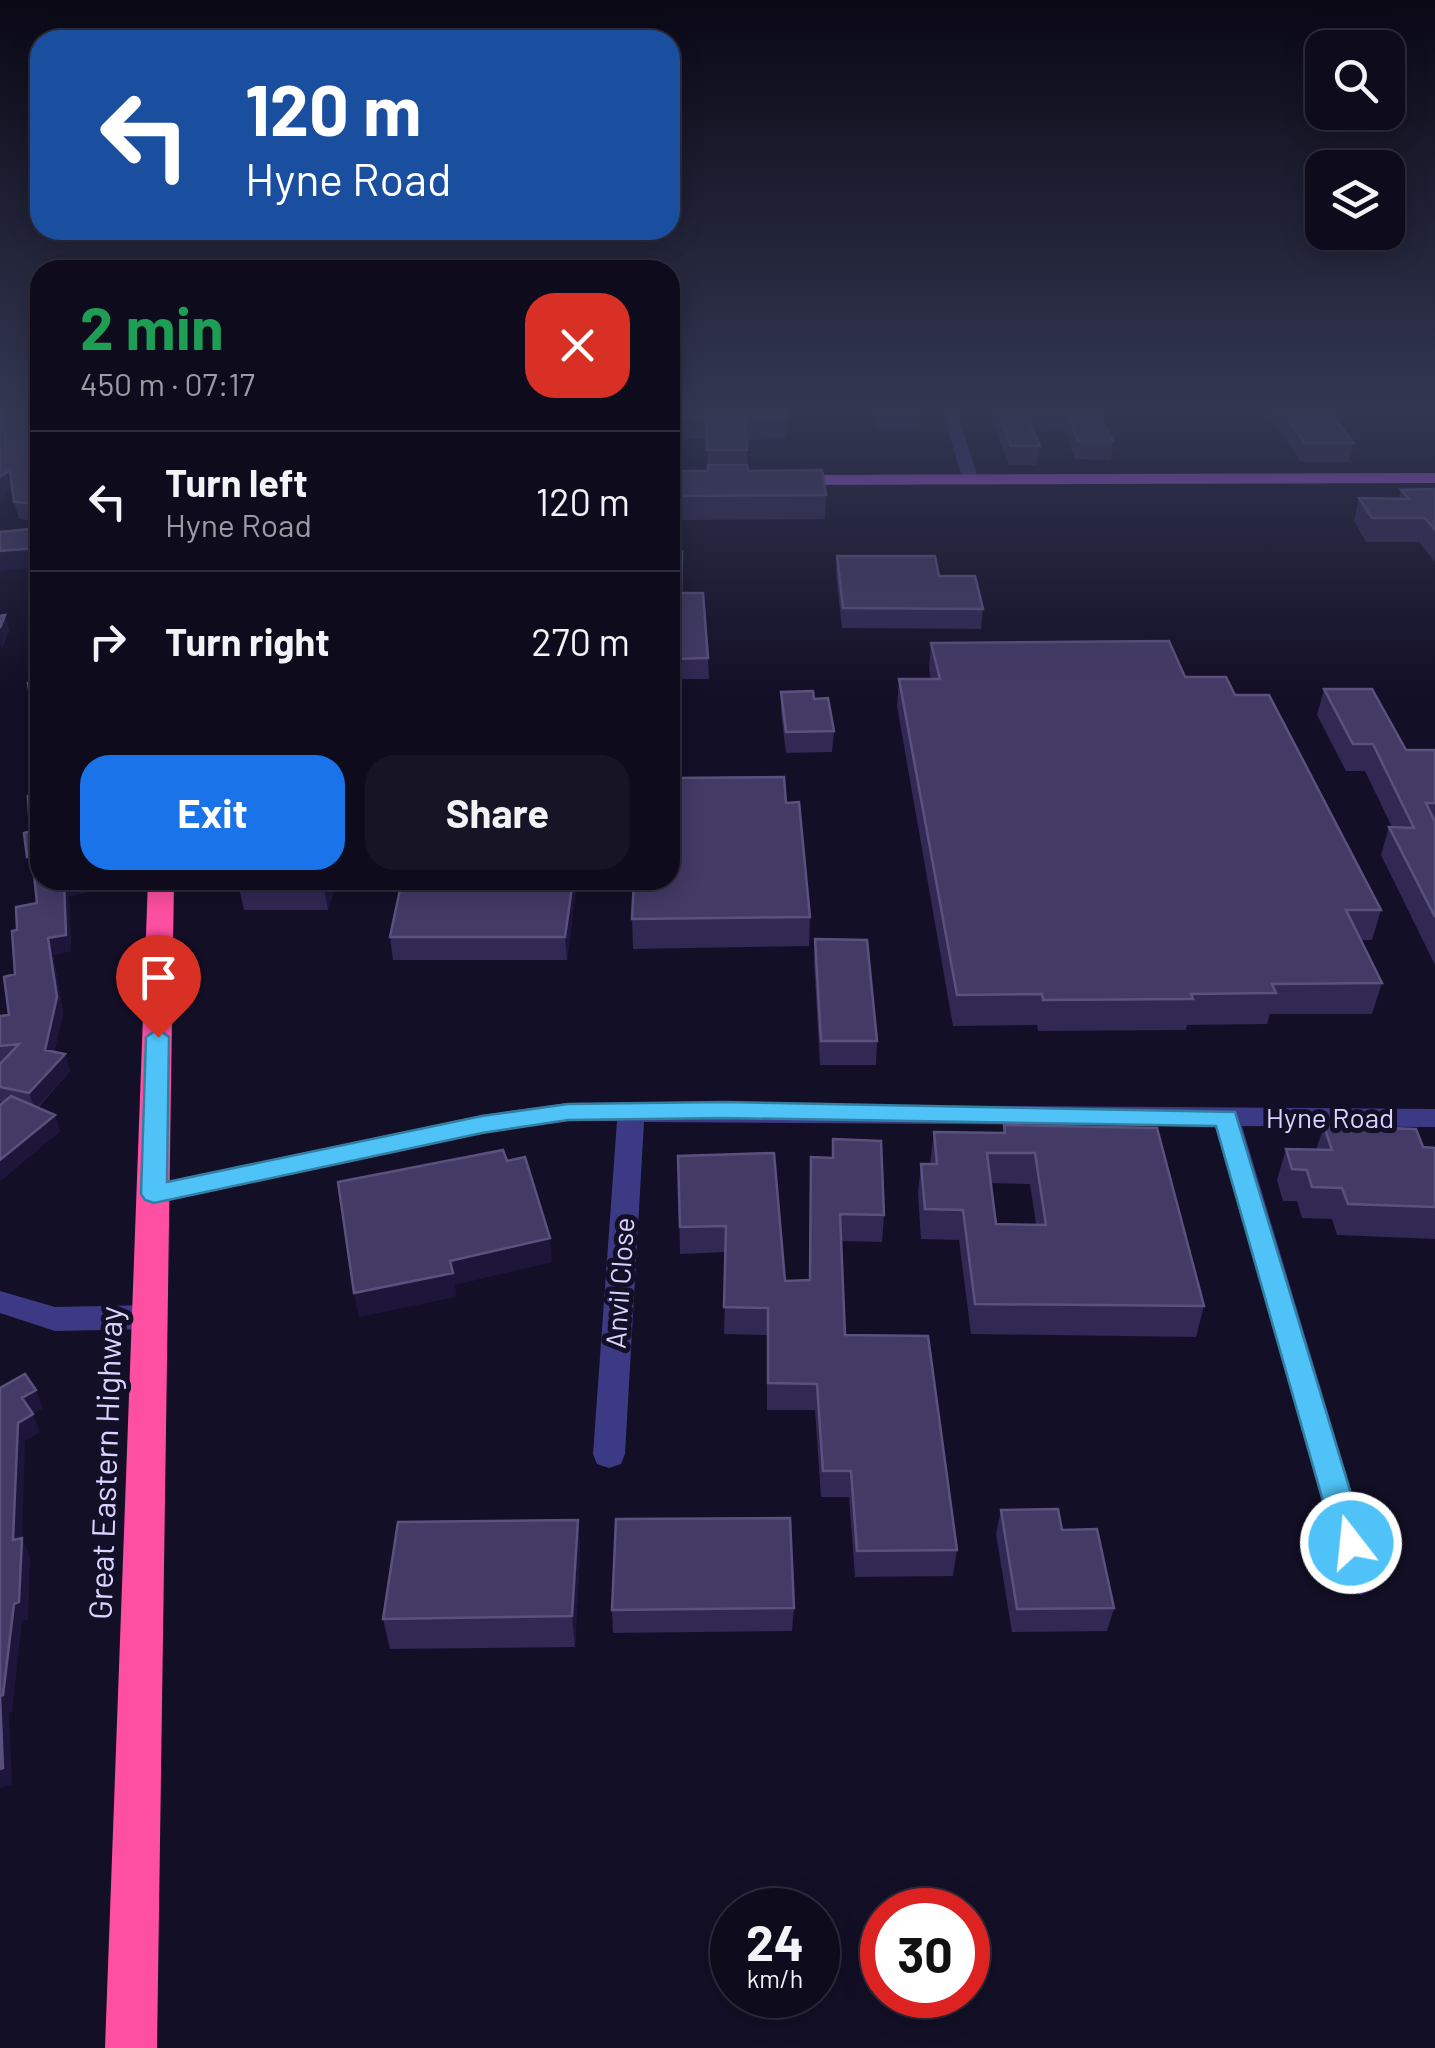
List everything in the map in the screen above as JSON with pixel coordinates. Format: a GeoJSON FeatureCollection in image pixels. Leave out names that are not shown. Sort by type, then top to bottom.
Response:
{"type":"FeatureCollection","features":[{"type":"Feature","properties":{"kind":"highway","name":"Great Eastern Highway"},"geometry":{"type":"LineString","coordinates":[[131,2048],[161,890]]}},
{"type":"Feature","properties":{"kind":"street","name":"Hyne Road"},"geometry":{"type":"LineString","coordinates":[[154,1194],[482,1124],[568,1112],[1435,1118]]}},
{"type":"Feature","properties":{"kind":"street","name":"Anvil Close"},"geometry":{"type":"LineString","coordinates":[[609,1454],[630,1112]]}},
{"type":"Feature","properties":{"kind":"street"},"geometry":{"type":"LineString","coordinates":[[1226,1118],[1361,1579]]}},
{"type":"Feature","properties":{"kind":"street"},"geometry":{"type":"LineString","coordinates":[[0,1302],[56,1318],[150,1317]]}},
{"type":"Feature","properties":{"kind":"building"},"geometry":{"type":"Polygon","coordinates":[[[1361,502],[1435,502],[1435,530],[1425,518],[1372,518],[1361,502]]]}},
{"type":"Feature","properties":{"kind":"building"},"geometry":{"type":"Polygon","coordinates":[[[30,529],[30,549],[0,551],[0,532],[30,529]]]}},
{"type":"Feature","properties":{"kind":"building"},"geometry":{"type":"Polygon","coordinates":[[[680,552],[681,593],[703,593],[708,658],[680,659],[680,552]]]}},
{"type":"Feature","properties":{"kind":"building"},"geometry":{"type":"Polygon","coordinates":[[[837,556],[935,556],[939,576],[975,576],[983,609],[843,608],[837,556]]]}},
{"type":"Feature","properties":{"kind":"building"},"geometry":{"type":"Polygon","coordinates":[[[1169,641],[1185,677],[1226,677],[1235,695],[1269,695],[1381,910],[1346,910],[1382,983],[1272,984],[1276,993],[1191,994],[1193,999],[1043,1000],[1042,994],[957,995],[899,679],[940,679],[931,643],[1169,641]]]}},
{"type":"Feature","properties":{"kind":"building"},"geometry":{"type":"Polygon","coordinates":[[[1324,689],[1372,689],[1406,750],[1435,750],[1435,803],[1426,803],[1435,822],[1435,917],[1389,827],[1414,828],[1373,744],[1353,744],[1324,689]]]}},
{"type":"Feature","properties":{"kind":"building"},"geometry":{"type":"Polygon","coordinates":[[[813,691],[814,699],[828,698],[834,731],[786,732],[781,692],[813,691]]]}},
{"type":"Feature","properties":{"kind":"building"},"geometry":{"type":"Polygon","coordinates":[[[784,777],[786,803],[799,802],[810,917],[632,919],[633,890],[680,890],[680,778],[784,777]]]}},
{"type":"Feature","properties":{"kind":"building"},"geometry":{"type":"Polygon","coordinates":[[[30,831],[27,857],[24,833],[30,831]]]}},
{"type":"Feature","properties":{"kind":"building"},"geometry":{"type":"Polygon","coordinates":[[[36,890],[64,890],[66,935],[48,938],[57,997],[45,1050],[65,1054],[29,1093],[0,1087],[0,1064],[19,1044],[0,1046],[0,1016],[9,1015],[4,977],[15,974],[12,931],[17,930],[16,907],[37,903],[36,890]]]}},
{"type":"Feature","properties":{"kind":"building"},"geometry":{"type":"Polygon","coordinates":[[[400,890],[572,890],[565,937],[390,937],[400,890]]]}},
{"type":"Feature","properties":{"kind":"building"},"geometry":{"type":"Polygon","coordinates":[[[815,939],[867,940],[877,1041],[821,1041],[815,939]]]}},
{"type":"Feature","properties":{"kind":"building"},"geometry":{"type":"Polygon","coordinates":[[[11,1096],[55,1115],[0,1160],[0,1105],[11,1096]]]}},
{"type":"Feature","properties":{"kind":"building"},"geometry":{"type":"Polygon","coordinates":[[[1004,1125],[1157,1128],[1204,1306],[975,1304],[963,1210],[925,1209],[921,1164],[937,1164],[934,1132],[1005,1133],[1004,1125]],[[987,1153],[996,1224],[1046,1225],[1035,1153],[987,1153]]]}},
{"type":"Feature","properties":{"kind":"building"},"geometry":{"type":"Polygon","coordinates":[[[1324,1126],[1416,1129],[1423,1147],[1435,1148],[1435,1207],[1348,1204],[1342,1188],[1312,1187],[1307,1170],[1292,1169],[1286,1149],[1332,1150],[1324,1126]]]}},
{"type":"Feature","properties":{"kind":"building"},"geometry":{"type":"Polygon","coordinates":[[[833,1139],[881,1141],[884,1215],[840,1214],[845,1335],[928,1336],[957,1550],[857,1551],[851,1471],[823,1471],[817,1384],[768,1383],[768,1308],[724,1307],[726,1226],[680,1227],[678,1156],[774,1153],[785,1281],[810,1280],[811,1157],[833,1158],[833,1139]]]}},
{"type":"Feature","properties":{"kind":"building"},"geometry":{"type":"Polygon","coordinates":[[[503,1150],[507,1161],[525,1157],[550,1238],[450,1261],[453,1273],[354,1293],[338,1182],[503,1150]]]}},
{"type":"Feature","properties":{"kind":"building"},"geometry":{"type":"Polygon","coordinates":[[[25,1374],[36,1390],[22,1398],[33,1414],[18,1423],[13,1540],[22,1538],[19,1602],[14,1604],[0,1696],[0,1388],[25,1374]]]}},
{"type":"Feature","properties":{"kind":"building"},"geometry":{"type":"Polygon","coordinates":[[[1058,1509],[1062,1530],[1097,1529],[1114,1608],[1017,1609],[1001,1510],[1058,1509]]]}},
{"type":"Feature","properties":{"kind":"building"},"geometry":{"type":"Polygon","coordinates":[[[790,1518],[794,1608],[612,1610],[616,1519],[790,1518]]]}},
{"type":"Feature","properties":{"kind":"building"},"geometry":{"type":"Polygon","coordinates":[[[578,1520],[572,1616],[383,1619],[398,1522],[578,1520]]]}},
{"type":"Feature","properties":{"kind":"building"},"geometry":{"type":"Polygon","coordinates":[[[0,1696],[3,1768],[0,1769],[0,1696]]]}},
{"type":"Feature","properties":{"kind":"route"},"geometry":{"type":"LineString","coordinates":[[158,1037],[154,1194],[482,1124],[568,1112],[724,1110],[1226,1118],[1351,1543]]}}]}
